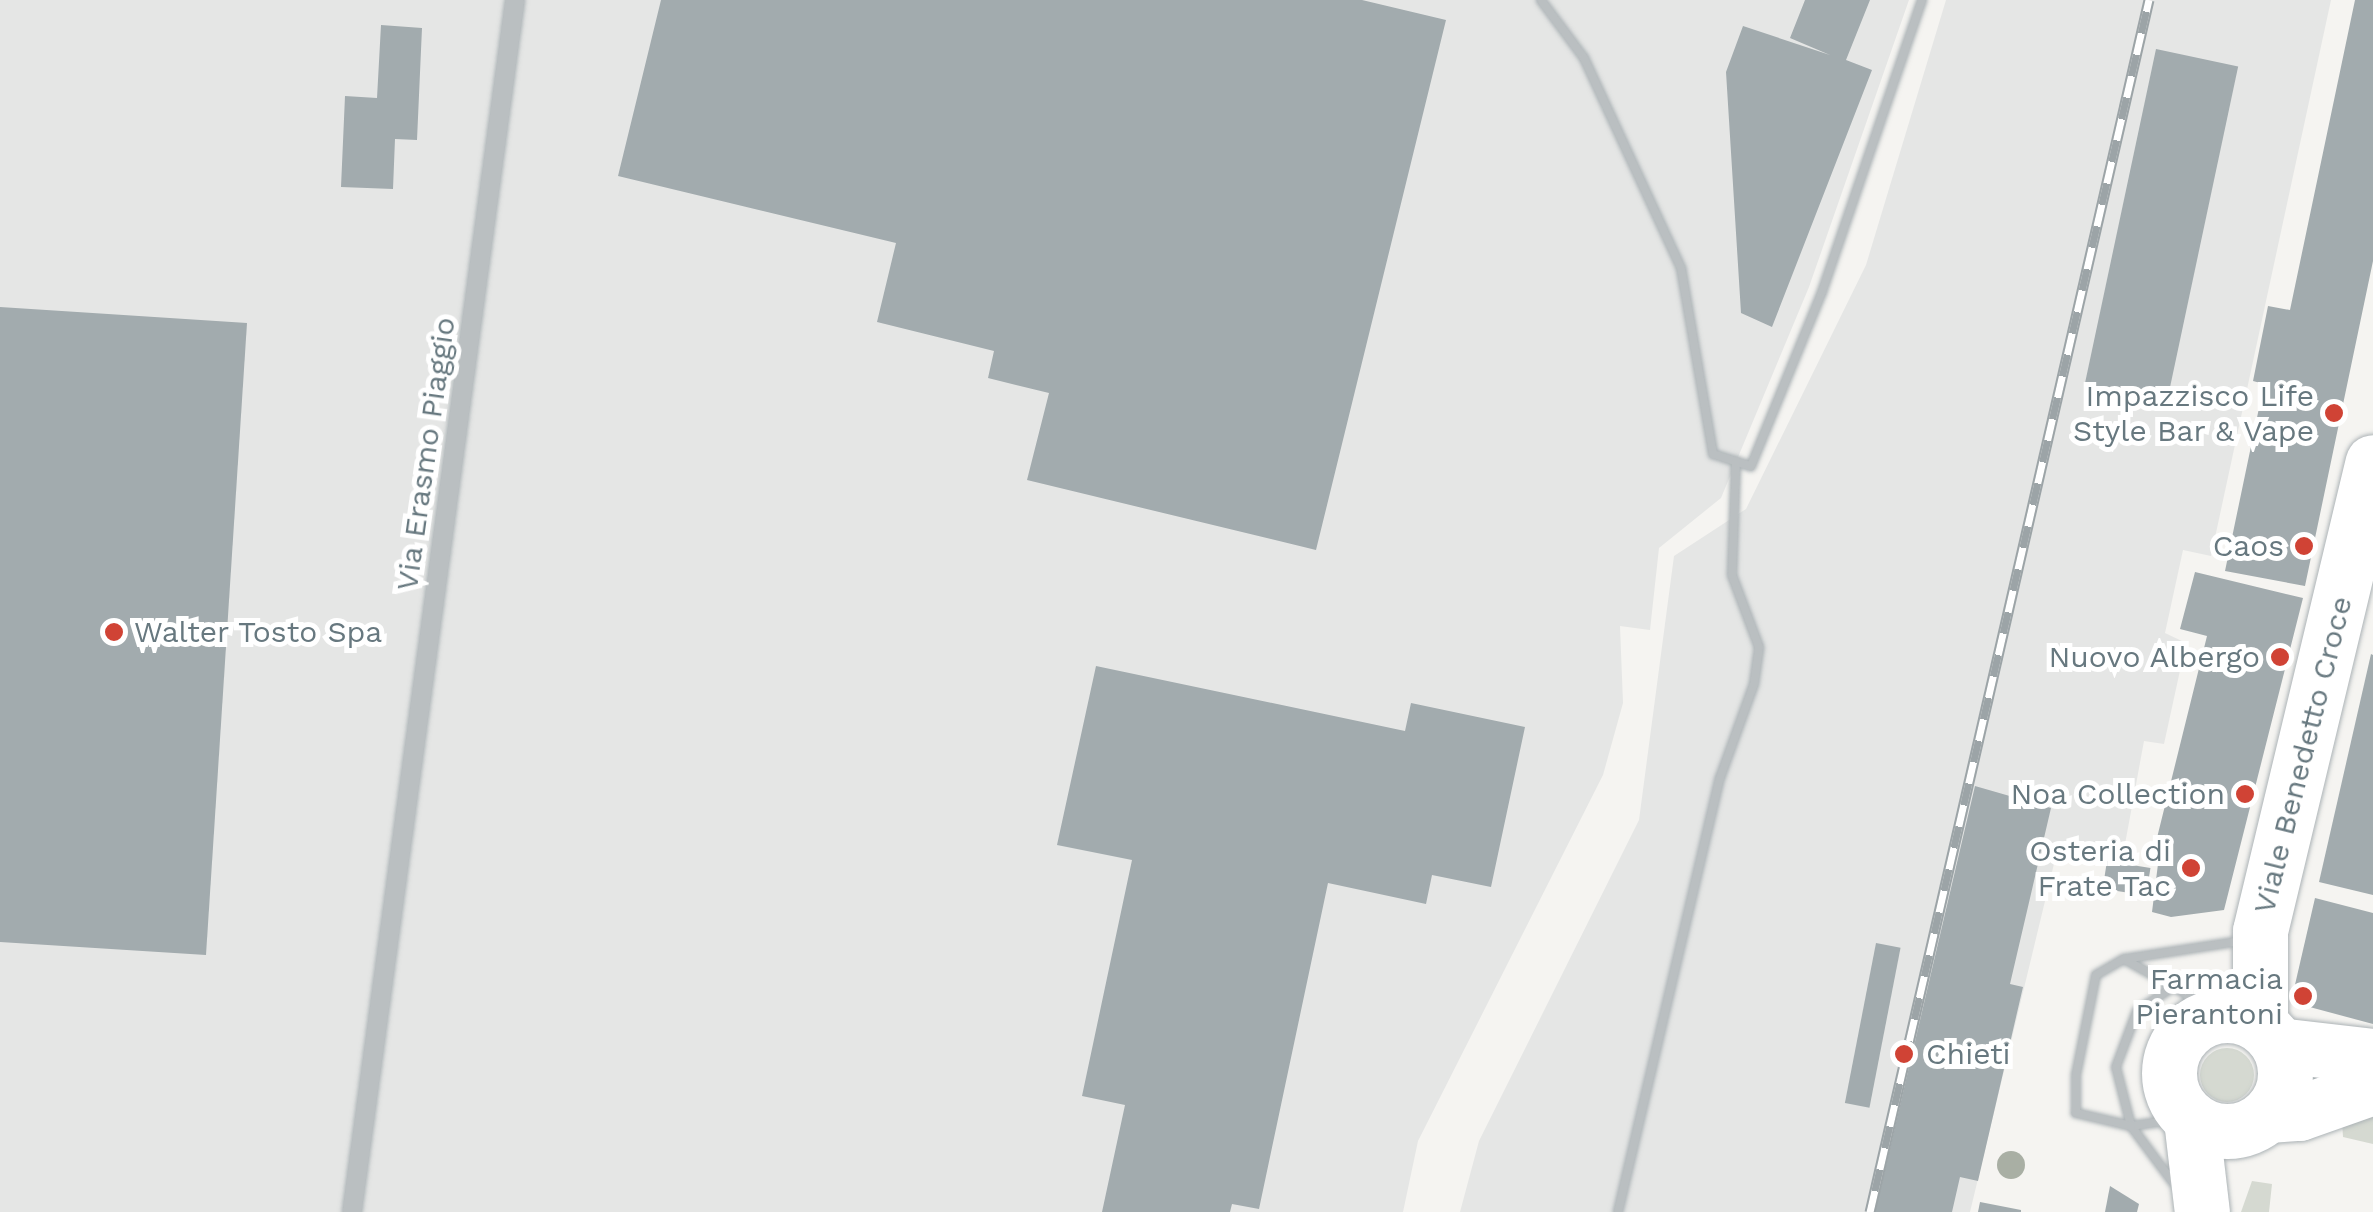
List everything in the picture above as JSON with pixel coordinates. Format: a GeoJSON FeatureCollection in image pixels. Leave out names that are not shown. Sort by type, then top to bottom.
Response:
{"type":"FeatureCollection","features":[{"type":"Feature","properties":{"kind":"main road","name":"Viale Benedetto Croce"},"geometry":{"type":"LineString","coordinates":[[2226,1019],[2260,931],[2373,462]]}},
{"type":"Feature","properties":{"kind":"main road"},"geometry":{"type":"LineString","coordinates":[[2373,1056],[2226,1019],[2182,1036],[2170,1061],[2171,1090],[2221,1119],[2299,1113],[2373,1087]]}},
{"type":"Feature","properties":{"kind":"main road"},"geometry":{"type":"LineString","coordinates":[[2201,1212],[2221,1119],[2285,1074],[2226,1019]]}},
{"type":"Feature","properties":{"kind":"street","name":"Via Erasmo Piaggio"},"geometry":{"type":"LineString","coordinates":[[352,1212],[515,0]]}},
{"type":"Feature","properties":{"kind":"lane"},"geometry":{"type":"LineString","coordinates":[[1542,0],[1584,58],[1681,268],[1713,454],[1750,466],[1815,310],[1922,0]]}},
{"type":"Feature","properties":{"kind":"lane"},"geometry":{"type":"LineString","coordinates":[[1618,1212],[1720,778],[1754,684],[1759,648],[1732,575],[1736,462]]}},
{"type":"Feature","properties":{"kind":"lane"},"geometry":{"type":"LineString","coordinates":[[2221,1119],[2131,1126],[2082,1119],[2073,1103],[2096,976],[2124,959],[2232,943],[2260,931]]}},
{"type":"Feature","properties":{"kind":"lane"},"geometry":{"type":"LineString","coordinates":[[2124,959],[2226,1019]]}},
{"type":"Feature","properties":{"kind":"lane"},"geometry":{"type":"LineString","coordinates":[[2201,1212],[2131,1126],[2116,1087],[2118,1055],[2144,1003],[2226,1019]]}},
{"type":"Feature","properties":{"kind":"shaded area"},"geometry":{"type":"Polygon","coordinates":[[[0,0],[1909,0],[1809,287],[1721,498],[1659,548],[1650,630],[1620,626],[1623,703],[1603,775],[1418,1141],[1403,1212],[0,1212],[0,0]]]}},
{"type":"Feature","properties":{"kind":"shaded area"},"geometry":{"type":"Polygon","coordinates":[[[1946,0],[2331,0],[2211,556],[2183,550],[2165,633],[2186,643],[2164,744],[2144,741],[2123,855],[2059,843],[1970,1212],[1460,1212],[1479,1141],[1639,820],[1674,556],[1746,509],[1866,265],[1946,0]]]}},
{"type":"Feature","properties":{"kind":"shaded area"},"geometry":{"type":"Polygon","coordinates":[[[2227,1048],[2246,1056],[2254,1075],[2246,1094],[2227,1102],[2208,1094],[2200,1075],[2208,1056],[2227,1048]]]}},
{"type":"Feature","properties":{"kind":"shaded area"},"geometry":{"type":"Polygon","coordinates":[[[2373,1109],[2373,1144],[2343,1137],[2342,1122],[2373,1109]]]}},
{"type":"Feature","properties":{"kind":"shaded area"},"geometry":{"type":"Polygon","coordinates":[[[2252,1181],[2272,1184],[2269,1212],[2241,1212],[2252,1181]]]}},
{"type":"Feature","properties":{"kind":"building"},"geometry":{"type":"Polygon","coordinates":[[[661,0],[1362,0],[1446,20],[1316,550],[1027,480],[1049,393],[988,378],[994,351],[877,322],[896,243],[618,176],[661,0]]]}},
{"type":"Feature","properties":{"kind":"building"},"geometry":{"type":"Polygon","coordinates":[[[1805,0],[1870,0],[1846,60],[1872,70],[1772,327],[1741,313],[1726,72],[1743,26],[1830,55],[1790,38],[1805,0]]]}},
{"type":"Feature","properties":{"kind":"building"},"geometry":{"type":"Polygon","coordinates":[[[2355,0],[2373,0],[2373,261],[2305,586],[2225,571],[2264,384],[2253,381],[2268,306],[2290,310],[2355,0]]]}},
{"type":"Feature","properties":{"kind":"building"},"geometry":{"type":"Polygon","coordinates":[[[381,25],[422,28],[417,140],[395,139],[393,189],[341,187],[345,96],[377,98],[381,25]]]}},
{"type":"Feature","properties":{"kind":"building"},"geometry":{"type":"Polygon","coordinates":[[[2156,49],[2238,66],[2166,405],[2084,387],[2156,49]]]}},
{"type":"Feature","properties":{"kind":"building","name":"Walter Tosto Spa"},"geometry":{"type":"Polygon","coordinates":[[[0,307],[247,323],[206,955],[0,942],[0,307]]]}},
{"type":"Feature","properties":{"kind":"building"},"geometry":{"type":"Polygon","coordinates":[[[2195,572],[2303,598],[2224,910],[2171,917],[2152,912],[2158,864],[2151,862],[2207,636],[2180,629],[2195,572]]]}},
{"type":"Feature","properties":{"kind":"building"},"geometry":{"type":"Polygon","coordinates":[[[2373,655],[2373,895],[2319,882],[2373,655]]]}},
{"type":"Feature","properties":{"kind":"building"},"geometry":{"type":"Polygon","coordinates":[[[1096,666],[1405,731],[1411,703],[1525,727],[1491,887],[1432,875],[1426,904],[1328,883],[1259,1209],[1232,1204],[1230,1212],[1102,1212],[1125,1105],[1082,1096],[1132,860],[1057,845],[1096,666]]]}},
{"type":"Feature","properties":{"kind":"building"},"geometry":{"type":"Polygon","coordinates":[[[1975,786],[2051,808],[2010,984],[2023,987],[1978,1181],[1960,1177],[1952,1212],[1875,1212],[1975,786]]]}},
{"type":"Feature","properties":{"kind":"building"},"geometry":{"type":"Polygon","coordinates":[[[2107,861],[2150,868],[2146,896],[2103,889],[2107,861]]]}},
{"type":"Feature","properties":{"kind":"building"},"geometry":{"type":"Polygon","coordinates":[[[2315,898],[2373,913],[2373,1024],[2291,1002],[2315,898]]]}},
{"type":"Feature","properties":{"kind":"building"},"geometry":{"type":"Polygon","coordinates":[[[1876,943],[1901,948],[1869,1108],[1845,1103],[1876,943]]]}},
{"type":"Feature","properties":{"kind":"building"},"geometry":{"type":"Polygon","coordinates":[[[2110,1186],[2139,1204],[2137,1212],[2105,1212],[2110,1186]]]}},
{"type":"Feature","properties":{"kind":"building"},"geometry":{"type":"Polygon","coordinates":[[[1980,1202],[2021,1210],[2021,1212],[1978,1212],[1980,1202]]]}},
{"type":"Feature","properties":{"kind":"railway"},"geometry":{"type":"LineString","coordinates":[[1870,1212],[2149,0]]}},
{"type":"Feature","properties":{"kind":"place","name":"Impazzisco Life Style Bar & Vape"},"geometry":{"type":"Point","coordinates":[2334,413]}},
{"type":"Feature","properties":{"kind":"place","name":"Caos"},"geometry":{"type":"Point","coordinates":[2304,546]}},
{"type":"Feature","properties":{"kind":"place","name":"Walter Tosto Spa"},"geometry":{"type":"Point","coordinates":[114,632]}},
{"type":"Feature","properties":{"kind":"place","name":"Nuovo Albergo"},"geometry":{"type":"Point","coordinates":[2280,657]}},
{"type":"Feature","properties":{"kind":"place","name":"Noa Collection"},"geometry":{"type":"Point","coordinates":[2245,794]}},
{"type":"Feature","properties":{"kind":"place","name":"Osteria di Frate Tac"},"geometry":{"type":"Point","coordinates":[2191,868]}},
{"type":"Feature","properties":{"kind":"place","name":"Farmacia Pierantoni"},"geometry":{"type":"Point","coordinates":[2303,996]}},
{"type":"Feature","properties":{"kind":"place","name":"Chieti"},"geometry":{"type":"Point","coordinates":[1904,1054]}}]}
